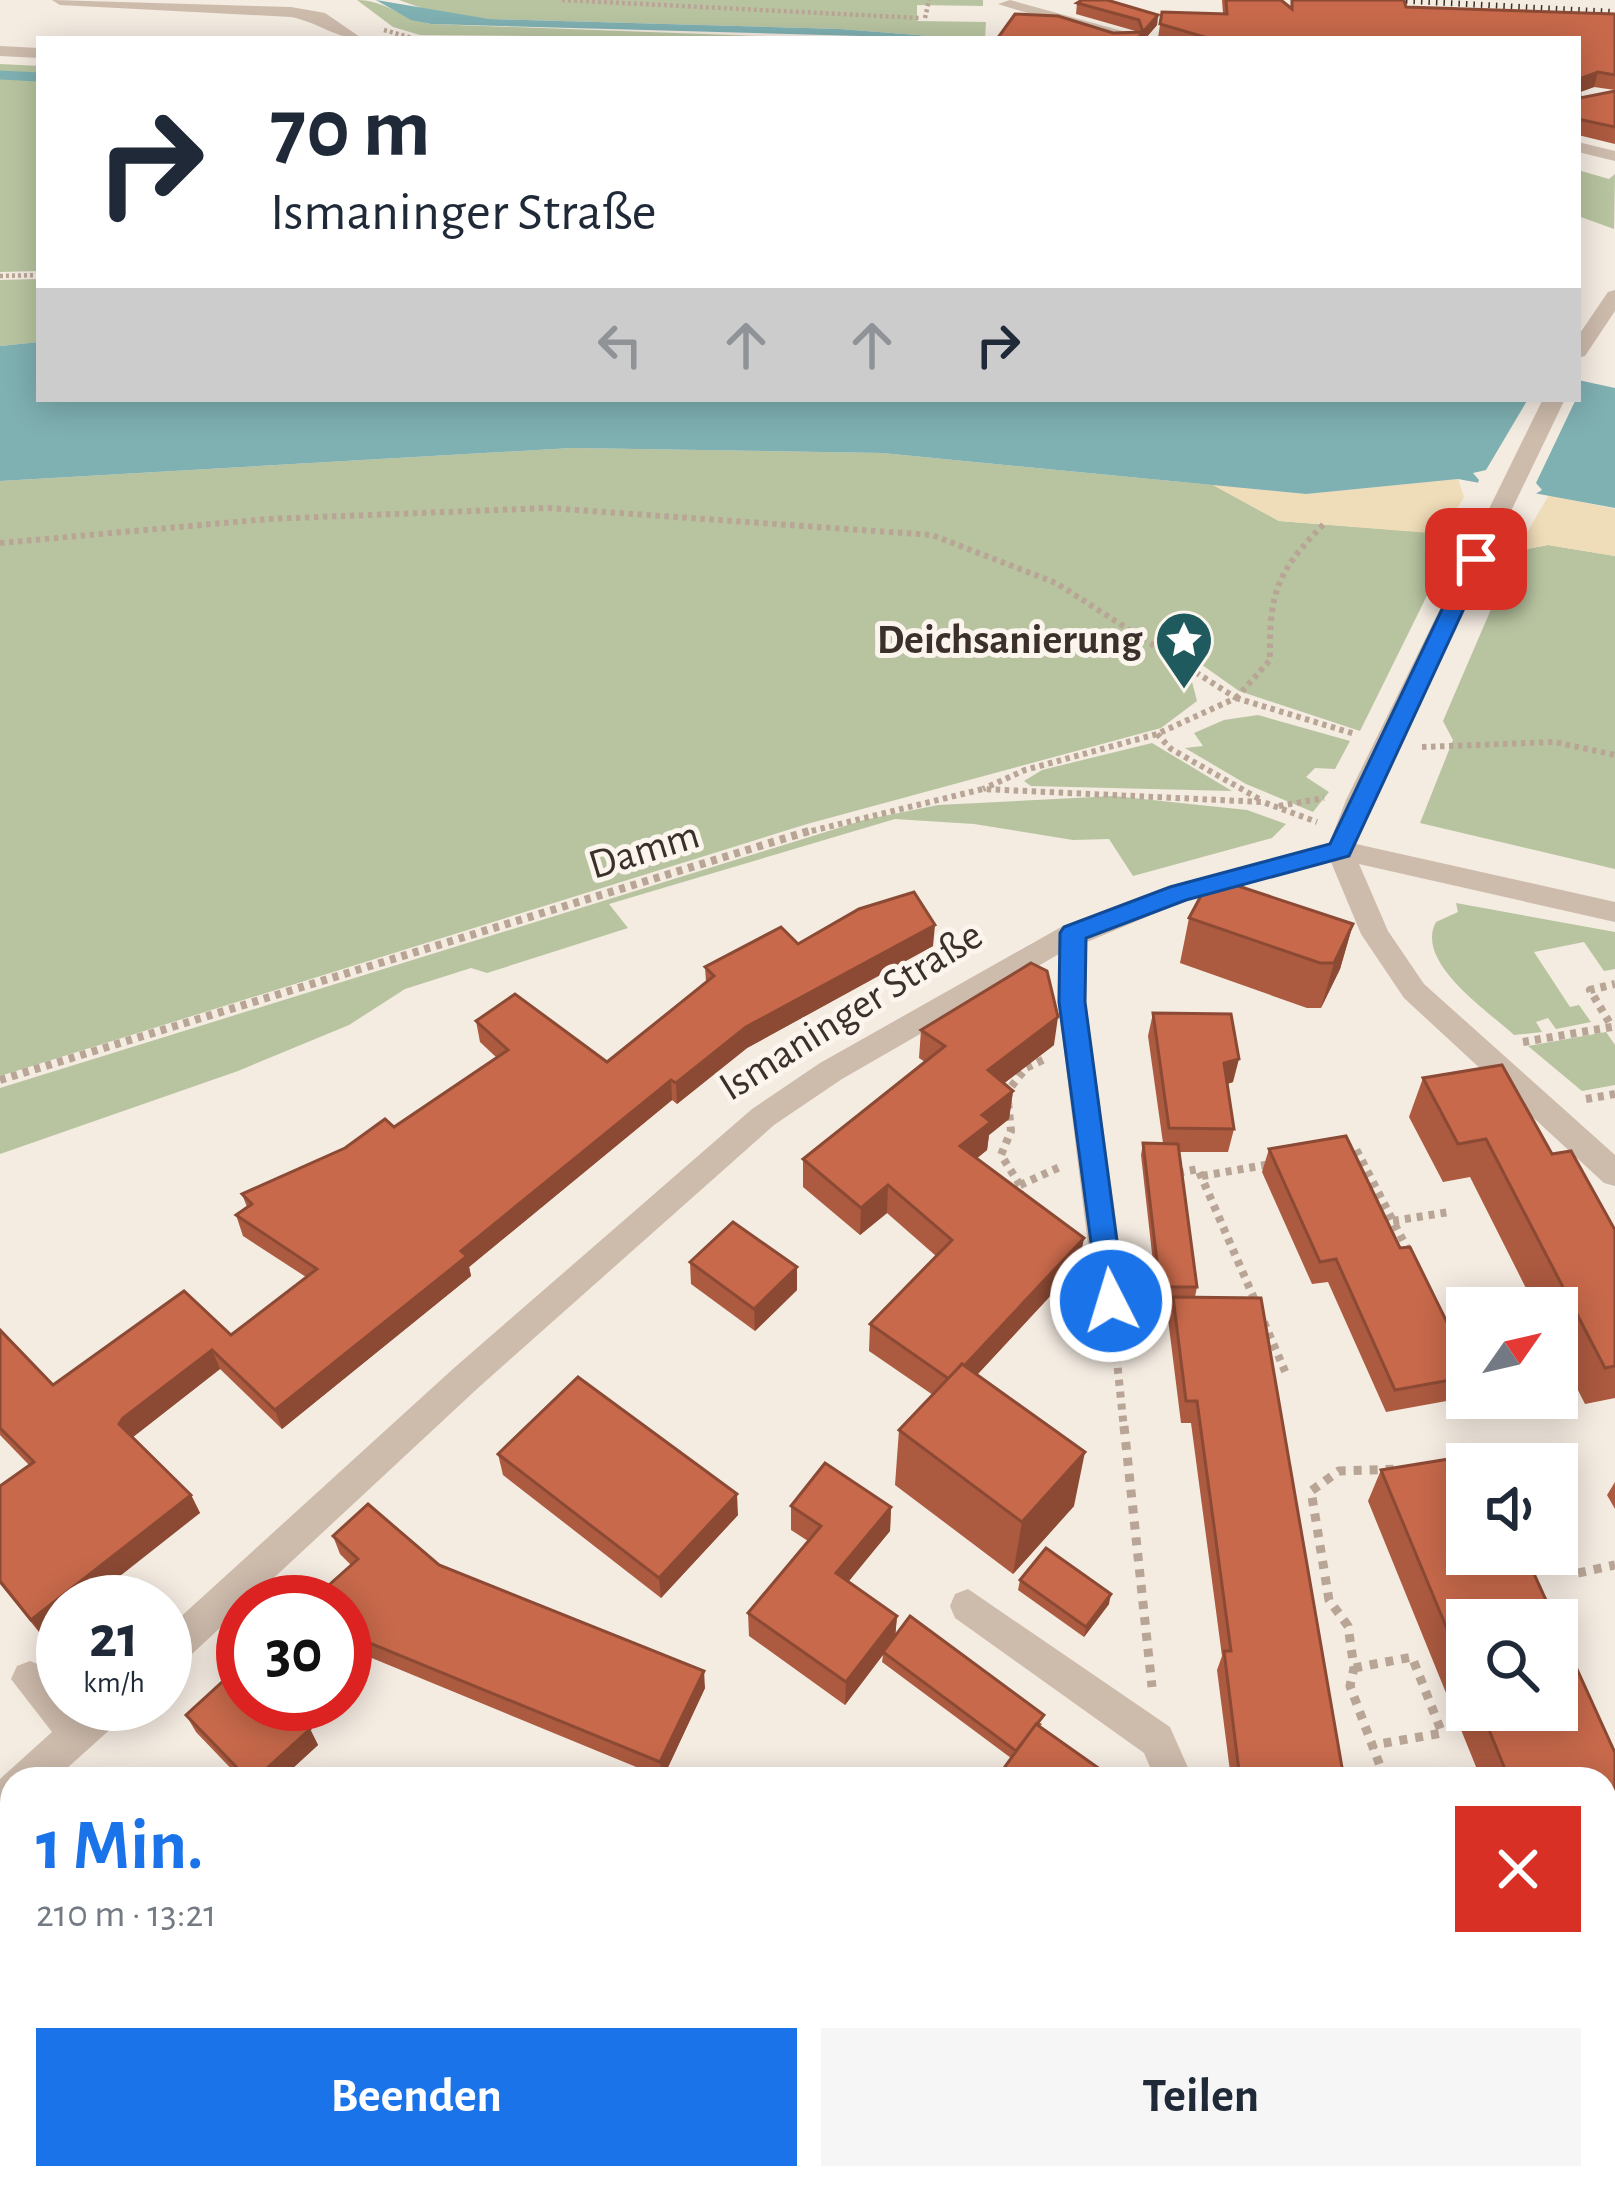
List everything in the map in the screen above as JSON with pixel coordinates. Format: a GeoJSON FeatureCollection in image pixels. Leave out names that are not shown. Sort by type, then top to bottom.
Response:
{"type":"FeatureCollection","features":[{"type":"Feature","properties":{"kind":"street"},"geometry":{"type":"LineString","coordinates":[[60,0],[308,14],[349,36]]}},
{"type":"Feature","properties":{"kind":"street"},"geometry":{"type":"LineString","coordinates":[[1006,4],[1120,36]]}},
{"type":"Feature","properties":{"kind":"street"},"geometry":{"type":"LineString","coordinates":[[0,51],[36,53]]}},
{"type":"Feature","properties":{"kind":"street"},"geometry":{"type":"LineString","coordinates":[[1581,148],[1615,156]]}},
{"type":"Feature","properties":{"kind":"street"},"geometry":{"type":"LineString","coordinates":[[1581,349],[1610,321],[1615,296]]}},
{"type":"Feature","properties":{"kind":"street"},"geometry":{"type":"LineString","coordinates":[[1552,402],[1348,798],[1340,850],[1376,934],[1414,991],[1615,1174]]}},
{"type":"Feature","properties":{"kind":"street","name":"Ismaninger Straße"},"geometry":{"type":"LineString","coordinates":[[192,1630],[466,1378],[763,1118],[849,1060],[1073,933],[1179,893],[1340,850],[1615,912]]}},
{"type":"Feature","properties":{"kind":"street"},"geometry":{"type":"LineString","coordinates":[[1073,933],[1078,1056],[1111,1301]]}},
{"type":"Feature","properties":{"kind":"street"},"geometry":{"type":"LineString","coordinates":[[968,1606],[1156,1740],[1168,1767]]}},
{"type":"Feature","properties":{"kind":"street"},"geometry":{"type":"LineString","coordinates":[[30,1679],[78,1734]]}},
{"type":"Feature","properties":{"kind":"street"},"geometry":{"type":"LineString","coordinates":[[41,1767],[81,1731]]}},
{"type":"Feature","properties":{"kind":"path"},"geometry":{"type":"LineString","coordinates":[[562,0],[922,18],[929,0]]}},
{"type":"Feature","properties":{"kind":"path"},"geometry":{"type":"LineString","coordinates":[[0,276],[36,275]]}},
{"type":"Feature","properties":{"kind":"path"},"geometry":{"type":"LineString","coordinates":[[0,543],[268,519],[548,508],[932,535],[992,550],[1110,610],[1236,698]]}},
{"type":"Feature","properties":{"kind":"path"},"geometry":{"type":"LineString","coordinates":[[983,789],[1024,770],[1157,734],[1236,698],[1270,660],[1269,603],[1279,579],[1324,524]]}},
{"type":"Feature","properties":{"kind":"path"},"geometry":{"type":"LineString","coordinates":[[1157,734],[1182,756],[1240,784],[1263,802]]}},
{"type":"Feature","properties":{"kind":"path","name":"Damm"},"geometry":{"type":"LineString","coordinates":[[0,1080],[842,821],[983,789],[1263,802],[1319,823]]}},
{"type":"Feature","properties":{"kind":"path"},"geometry":{"type":"LineString","coordinates":[[1278,807],[1348,798]]}},
{"type":"Feature","properties":{"kind":"path"},"geometry":{"type":"LineString","coordinates":[[1510,1044],[1612,1027],[1590,990],[1615,984]]}},
{"type":"Feature","properties":{"kind":"path"},"geometry":{"type":"LineString","coordinates":[[1012,1214],[1022,1192],[1001,1155],[1014,1135],[1016,1119],[1007,1092],[1042,1058],[1078,1056]]}},
{"type":"Feature","properties":{"kind":"path"},"geometry":{"type":"LineString","coordinates":[[1579,1100],[1615,1094]]}},
{"type":"Feature","properties":{"kind":"path"},"geometry":{"type":"LineString","coordinates":[[1334,1153],[1356,1149],[1412,1258]]}},
{"type":"Feature","properties":{"kind":"path"},"geometry":{"type":"LineString","coordinates":[[1202,1176],[1290,1161]]}},
{"type":"Feature","properties":{"kind":"path"},"geometry":{"type":"LineString","coordinates":[[1178,1173],[1198,1169],[1202,1176],[1287,1376]]}},
{"type":"Feature","properties":{"kind":"path"},"geometry":{"type":"LineString","coordinates":[[1393,1221],[1450,1211]]}},
{"type":"Feature","properties":{"kind":"path"},"geometry":{"type":"LineString","coordinates":[[1111,1301],[1156,1740]]}},
{"type":"Feature","properties":{"kind":"path"},"geometry":{"type":"LineString","coordinates":[[1381,1767],[1349,1686],[1354,1668],[1348,1626],[1329,1600],[1311,1491],[1322,1475],[1337,1470],[1424,1468]]}},
{"type":"Feature","properties":{"kind":"path"},"geometry":{"type":"LineString","coordinates":[[1578,1573],[1615,1565]]}},
{"type":"Feature","properties":{"kind":"path"},"geometry":{"type":"LineString","coordinates":[[1354,1668],[1412,1657],[1442,1733],[1374,1745]]}},
{"type":"Feature","properties":{"kind":"green space"},"geometry":{"type":"Polygon","coordinates":[[[357,0],[431,24],[760,36],[420,35],[393,27],[357,0]]]}},
{"type":"Feature","properties":{"kind":"green space"},"geometry":{"type":"Polygon","coordinates":[[[399,0],[983,0],[983,6],[917,5],[917,21],[986,22],[985,36],[930,36],[444,16],[399,0]]]}},
{"type":"Feature","properties":{"kind":"green space"},"geometry":{"type":"Polygon","coordinates":[[[0,64],[36,66],[36,271],[0,272],[0,64]]]}},
{"type":"Feature","properties":{"kind":"green space"},"geometry":{"type":"Polygon","coordinates":[[[1581,171],[1609,179],[1615,174],[1614,229],[1581,217],[1581,171]]]}},
{"type":"Feature","properties":{"kind":"green space"},"geometry":{"type":"Polygon","coordinates":[[[36,279],[36,342],[0,346],[0,280],[36,279]]]}},
{"type":"Feature","properties":{"kind":"green space"},"geometry":{"type":"Polygon","coordinates":[[[572,448],[882,453],[1213,485],[1279,521],[1437,533],[1453,543],[1360,731],[1239,691],[1188,655],[1180,668],[1191,678],[1197,701],[1161,728],[807,824],[0,1076],[0,481],[572,448]]]}},
{"type":"Feature","properties":{"kind":"green space"},"geometry":{"type":"Polygon","coordinates":[[[1548,545],[1615,556],[1615,869],[1420,823],[1453,740],[1443,721],[1516,551],[1548,545]]]}},
{"type":"Feature","properties":{"kind":"green space"},"geometry":{"type":"Polygon","coordinates":[[[1258,715],[1350,741],[1335,769],[1315,768],[1306,777],[1329,792],[1313,812],[1246,784],[1185,748],[1203,746],[1194,733],[1224,720],[1258,715]]]}},
{"type":"Feature","properties":{"kind":"green space"},"geometry":{"type":"Polygon","coordinates":[[[1152,743],[1232,791],[1031,786],[1024,781],[1042,770],[1152,743]]]}},
{"type":"Feature","properties":{"kind":"green space"},"geometry":{"type":"Polygon","coordinates":[[[1114,796],[1247,810],[1286,824],[1272,838],[1133,876],[1109,839],[1073,840],[974,824],[895,819],[609,904],[628,928],[487,973],[471,968],[405,989],[349,1025],[238,1071],[0,1154],[0,1088],[864,820],[938,805],[1114,796]]]}},
{"type":"Feature","properties":{"kind":"green space"},"geometry":{"type":"Polygon","coordinates":[[[1456,903],[1615,932],[1615,969],[1604,971],[1584,942],[1534,952],[1570,1007],[1579,1005],[1591,1022],[1556,1029],[1548,1018],[1536,1022],[1542,1032],[1514,1035],[1472,999],[1444,969],[1432,937],[1436,922],[1458,912],[1456,903]]]}},
{"type":"Feature","properties":{"kind":"green space"},"geometry":{"type":"Polygon","coordinates":[[[1606,1032],[1615,1045],[1615,1085],[1582,1091],[1528,1046],[1606,1032]]]}},
{"type":"Feature","properties":{"kind":"sand"},"geometry":{"type":"Polygon","coordinates":[[[1458,479],[1464,497],[1442,534],[1279,521],[1213,485],[1306,494],[1458,479]]]}},
{"type":"Feature","properties":{"kind":"sand"},"geometry":{"type":"Polygon","coordinates":[[[1549,495],[1615,509],[1615,556],[1548,545],[1516,551],[1549,495]]]}},
{"type":"Feature","properties":{"kind":"water"},"geometry":{"type":"Polygon","coordinates":[[[376,0],[489,19],[930,36],[431,24],[411,20],[376,0]]]}},
{"type":"Feature","properties":{"kind":"water"},"geometry":{"type":"Polygon","coordinates":[[[36,342],[36,402],[1581,402],[1581,381],[1615,388],[1615,508],[1458,479],[1306,494],[882,453],[572,448],[0,481],[0,346],[36,342]]]}},
{"type":"Feature","properties":{"kind":"pier"},"geometry":{"type":"Polygon","coordinates":[[[1526,402],[1575,402],[1536,483],[1542,490],[1530,497],[1476,488],[1479,480],[1473,473],[1486,470],[1526,402]]]}},
{"type":"Feature","properties":{"kind":"building"},"geometry":{"type":"Polygon","coordinates":[[[1107,0],[1158,15],[1140,36],[999,36],[1015,14],[1058,16],[1113,33],[1143,32],[1139,20],[1077,3],[1107,0]]]}},
{"type":"Feature","properties":{"kind":"building"},"geometry":{"type":"Polygon","coordinates":[[[1226,0],[1281,0],[1292,9],[1292,0],[1404,0],[1406,7],[1615,14],[1615,75],[1598,72],[1581,78],[1581,36],[1201,36],[1160,24],[1162,12],[1227,14],[1226,0]]]}},
{"type":"Feature","properties":{"kind":"building"},"geometry":{"type":"Polygon","coordinates":[[[1615,91],[1615,127],[1581,120],[1581,98],[1615,91]]]}},
{"type":"Feature","properties":{"kind":"building"},"geometry":{"type":"Polygon","coordinates":[[[1211,877],[1353,924],[1334,963],[1320,963],[1189,918],[1211,877]]]}},
{"type":"Feature","properties":{"kind":"building"},"geometry":{"type":"Polygon","coordinates":[[[914,892],[935,925],[746,1027],[676,1083],[671,1080],[461,1251],[467,1256],[275,1410],[212,1350],[123,1418],[119,1424],[191,1495],[89,1575],[36,1575],[36,1616],[31,1620],[0,1581],[0,1486],[34,1462],[0,1428],[0,1330],[53,1385],[184,1291],[231,1335],[317,1269],[236,1215],[252,1204],[242,1194],[345,1148],[385,1119],[394,1127],[508,1050],[476,1021],[515,994],[607,1062],[714,976],[705,967],[781,927],[798,944],[859,909],[914,892]]]}},
{"type":"Feature","properties":{"kind":"building"},"geometry":{"type":"Polygon","coordinates":[[[1031,963],[1047,971],[1058,1017],[988,1070],[1013,1091],[982,1115],[991,1122],[960,1146],[1084,1238],[949,1379],[870,1324],[952,1240],[888,1185],[861,1208],[803,1159],[945,1046],[921,1030],[1031,963]]]}},
{"type":"Feature","properties":{"kind":"building"},"geometry":{"type":"Polygon","coordinates":[[[1153,1013],[1231,1014],[1239,1059],[1224,1063],[1234,1129],[1169,1128],[1153,1013]]]}},
{"type":"Feature","properties":{"kind":"building"},"geometry":{"type":"Polygon","coordinates":[[[1502,1065],[1552,1154],[1571,1151],[1615,1230],[1615,1366],[1605,1368],[1578,1316],[1578,1287],[1563,1287],[1486,1139],[1458,1144],[1423,1078],[1502,1065]]]}},
{"type":"Feature","properties":{"kind":"building"},"geometry":{"type":"Polygon","coordinates":[[[1346,1136],[1400,1248],[1410,1247],[1446,1320],[1446,1381],[1395,1390],[1336,1259],[1320,1262],[1269,1149],[1346,1136]]]}},
{"type":"Feature","properties":{"kind":"building"},"geometry":{"type":"Polygon","coordinates":[[[1143,1143],[1178,1144],[1197,1287],[1160,1287],[1143,1143]]]}},
{"type":"Feature","properties":{"kind":"building"},"geometry":{"type":"Polygon","coordinates":[[[733,1222],[797,1267],[754,1309],[690,1262],[733,1222]]]}},
{"type":"Feature","properties":{"kind":"building"},"geometry":{"type":"Polygon","coordinates":[[[1173,1297],[1261,1298],[1342,1767],[1238,1767],[1224,1651],[1231,1651],[1197,1401],[1186,1401],[1173,1297]]]}},
{"type":"Feature","properties":{"kind":"building"},"geometry":{"type":"Polygon","coordinates":[[[962,1364],[1085,1452],[1022,1522],[899,1430],[962,1364]]]}},
{"type":"Feature","properties":{"kind":"building"},"geometry":{"type":"Polygon","coordinates":[[[578,1377],[737,1494],[659,1578],[498,1454],[578,1377]]]}},
{"type":"Feature","properties":{"kind":"building"},"geometry":{"type":"Polygon","coordinates":[[[1446,1459],[1446,1575],[1535,1575],[1545,1599],[1446,1599],[1446,1626],[1381,1470],[1446,1459]]]}},
{"type":"Feature","properties":{"kind":"building"},"geometry":{"type":"Polygon","coordinates":[[[825,1463],[891,1507],[836,1573],[897,1616],[846,1682],[748,1613],[821,1526],[791,1506],[825,1463]]]}},
{"type":"Feature","properties":{"kind":"building"},"geometry":{"type":"Polygon","coordinates":[[[368,1504],[439,1565],[704,1671],[660,1762],[372,1644],[372,1575],[340,1575],[358,1559],[333,1536],[368,1504]]]}},
{"type":"Feature","properties":{"kind":"building"},"geometry":{"type":"Polygon","coordinates":[[[1046,1548],[1111,1594],[1086,1627],[1020,1580],[1046,1548]]]}},
{"type":"Feature","properties":{"kind":"building"},"geometry":{"type":"Polygon","coordinates":[[[910,1616],[1044,1715],[1016,1751],[883,1652],[910,1616]]]}},
{"type":"Feature","properties":{"kind":"building"},"geometry":{"type":"Polygon","coordinates":[[[1578,1671],[1615,1753],[1615,1767],[1504,1767],[1490,1731],[1578,1731],[1578,1671]]]}},
{"type":"Feature","properties":{"kind":"building"},"geometry":{"type":"Polygon","coordinates":[[[216,1688],[216,1731],[308,1731],[268,1767],[236,1767],[192,1721],[192,1710],[216,1688]]]}},
{"type":"Feature","properties":{"kind":"building"},"geometry":{"type":"Polygon","coordinates":[[[1036,1724],[1097,1767],[1005,1767],[1036,1724]]]}},
{"type":"Feature","properties":{"kind":"waterway"},"geometry":{"type":"LineString","coordinates":[[0,75],[36,77]]}},
{"type":"Feature","properties":{"kind":"railway"},"geometry":{"type":"LineString","coordinates":[[1391,0],[1615,12]]}},
{"type":"Feature","properties":{"kind":"place","name":"Deichsanierung"},"geometry":{"type":"Point","coordinates":[1184,691]}},
{"type":"Feature","properties":{"kind":"route"},"geometry":{"type":"LineString","coordinates":[[1111,1301],[1072,1002],[1073,933],[1179,893],[1340,850],[1359,800],[1476,559]]}}]}
